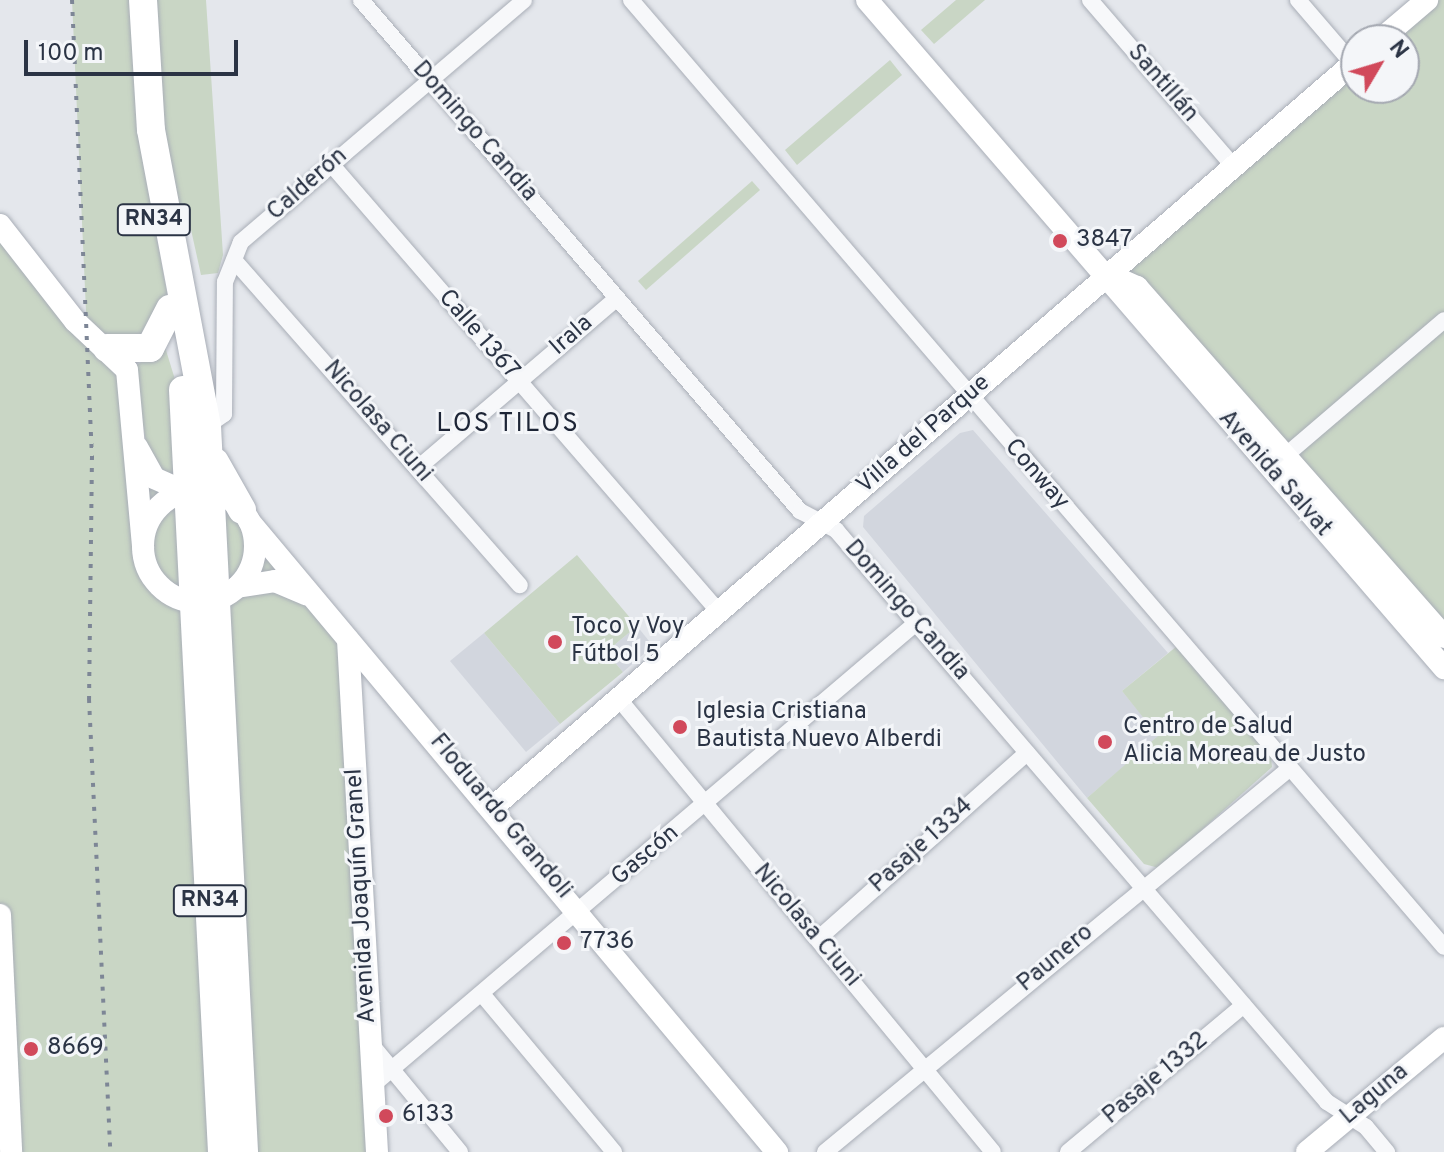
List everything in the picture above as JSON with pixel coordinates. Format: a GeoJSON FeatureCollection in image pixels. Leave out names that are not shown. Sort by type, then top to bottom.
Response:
{"type":"FeatureCollection","features":[{"type":"Feature","properties":{"kind":"highway","name":"RN34"},"geometry":{"type":"LineString","coordinates":[[143,0],[154,222],[170,309],[195,491],[216,596],[244,1152]]}},
{"type":"Feature","properties":{"kind":"highway","name":"RN34"},"geometry":{"type":"LineString","coordinates":[[151,130],[208,437],[246,516]]}},
{"type":"Feature","properties":{"kind":"highway"},"geometry":{"type":"LineString","coordinates":[[107,348],[150,348],[170,309]]}},
{"type":"Feature","properties":{"kind":"highway","name":"RN34"},"geometry":{"type":"LineString","coordinates":[[195,491],[208,437]]}},
{"type":"Feature","properties":{"kind":"highway","name":"RN34"},"geometry":{"type":"LineString","coordinates":[[216,596],[222,1152]]}},
{"type":"Feature","properties":{"kind":"street","name":"Domingo Candia"},"geometry":{"type":"LineString","coordinates":[[361,0],[800,511],[822,523],[916,623],[1327,1102],[1350,1116],[1387,1152]]}},
{"type":"Feature","properties":{"kind":"street","name":"Calderón"},"geometry":{"type":"LineString","coordinates":[[208,437],[224,414],[225,282],[241,242],[524,0]]}},
{"type":"Feature","properties":{"kind":"street","name":"Conway"},"geometry":{"type":"LineString","coordinates":[[631,0],[1444,947]]}},
{"type":"Feature","properties":{"kind":"street","name":"Avenida Salvat"},"geometry":{"type":"LineString","coordinates":[[867,0],[1110,275],[1123,302],[1444,668]]}},
{"type":"Feature","properties":{"kind":"street","name":"Santillán"},"geometry":{"type":"LineString","coordinates":[[1090,0],[1234,167]]}},
{"type":"Feature","properties":{"kind":"street"},"geometry":{"type":"LineString","coordinates":[[1298,0],[1340,47]]}},
{"type":"Feature","properties":{"kind":"street"},"geometry":{"type":"LineString","coordinates":[[1399,24],[1427,0]]}},
{"type":"Feature","properties":{"kind":"street","name":"Villa del Parque"},"geometry":{"type":"LineString","coordinates":[[492,808],[1340,75]]}},
{"type":"Feature","properties":{"kind":"street","name":"Calle 1367"},"geometry":{"type":"LineString","coordinates":[[331,164],[720,613]]}},
{"type":"Feature","properties":{"kind":"street"},"geometry":{"type":"LineString","coordinates":[[0,225],[75,321],[107,348],[134,391],[143,547],[161,587],[216,596],[254,556],[246,516]]}},
{"type":"Feature","properties":{"kind":"street","name":"Nicolasa Ciuni"},"geometry":{"type":"LineString","coordinates":[[234,260],[520,585]]}},
{"type":"Feature","properties":{"kind":"street","name":"Avenida Salvat"},"geometry":{"type":"LineString","coordinates":[[1110,275],[1137,287],[1444,637]]}},
{"type":"Feature","properties":{"kind":"street","name":"Irala"},"geometry":{"type":"LineString","coordinates":[[418,468],[617,298]]}},
{"type":"Feature","properties":{"kind":"street"},"geometry":{"type":"LineString","coordinates":[[1285,456],[1444,320]]}},
{"type":"Feature","properties":{"kind":"street"},"geometry":{"type":"LineString","coordinates":[[137,447],[154,478],[195,491]]}},
{"type":"Feature","properties":{"kind":"street"},"geometry":{"type":"LineString","coordinates":[[143,547],[153,513],[195,491]]}},
{"type":"Feature","properties":{"kind":"street","name":"Floduardo Grandoli"},"geometry":{"type":"LineString","coordinates":[[195,491],[246,516],[777,1152]]}},
{"type":"Feature","properties":{"kind":"street","name":"Floduardo Grandoli"},"geometry":{"type":"LineString","coordinates":[[216,596],[275,581],[311,596]]}},
{"type":"Feature","properties":{"kind":"street","name":"Gascón"},"geometry":{"type":"LineString","coordinates":[[373,1085],[707,805],[916,623]]}},
{"type":"Feature","properties":{"kind":"street","name":"Avenida Joaquín Granel"},"geometry":{"type":"LineString","coordinates":[[348,640],[377,1152]]}},
{"type":"Feature","properties":{"kind":"street","name":"Nicolasa Ciuni"},"geometry":{"type":"LineString","coordinates":[[619,699],[993,1152]]}},
{"type":"Feature","properties":{"kind":"street","name":"Pasaje 1334"},"geometry":{"type":"LineString","coordinates":[[818,939],[1027,753]]}},
{"type":"Feature","properties":{"kind":"street","name":"Paunero"},"geometry":{"type":"LineString","coordinates":[[825,1152],[1289,769]]}},
{"type":"Feature","properties":{"kind":"street"},"geometry":{"type":"LineString","coordinates":[[0,915],[11,1152]]}},
{"type":"Feature","properties":{"kind":"street"},"geometry":{"type":"LineString","coordinates":[[482,994],[614,1152]]}},
{"type":"Feature","properties":{"kind":"street","name":"Pasaje 1332"},"geometry":{"type":"LineString","coordinates":[[1068,1152],[1244,1005]]}},
{"type":"Feature","properties":{"kind":"street","name":"Laguna"},"geometry":{"type":"LineString","coordinates":[[1307,1152],[1444,1038]]}},
{"type":"Feature","properties":{"kind":"street"},"geometry":{"type":"LineString","coordinates":[[371,1044],[460,1152]]}},
{"type":"Feature","properties":{"kind":"shaded area"},"geometry":{"type":"Polygon","coordinates":[[[973,430],[1168,653],[1122,691],[1159,736],[1087,798],[863,527],[864,516],[960,433],[973,430]]]}},
{"type":"Feature","properties":{"kind":"shaded area"},"geometry":{"type":"Polygon","coordinates":[[[637,626],[653,646],[623,672],[606,652],[637,626]]]}},
{"type":"Feature","properties":{"kind":"shaded area"},"geometry":{"type":"Polygon","coordinates":[[[484,633],[560,724],[526,752],[450,661],[484,633]]]}},
{"type":"Feature","properties":{"kind":"green space"},"geometry":{"type":"Polygon","coordinates":[[[72,0],[206,0],[223,255],[218,273],[201,275],[188,216],[178,209],[154,222],[170,309],[121,353],[144,464],[211,491],[348,640],[377,1152],[11,1152],[0,915],[0,225],[87,333],[72,0]]]}},
{"type":"Feature","properties":{"kind":"green space"},"geometry":{"type":"Polygon","coordinates":[[[956,0],[985,0],[934,44],[921,30],[956,0]]]}},
{"type":"Feature","properties":{"kind":"green space"},"geometry":{"type":"Polygon","coordinates":[[[1427,0],[1444,0],[1444,637],[1110,275],[1340,75],[1340,104],[1420,104],[1420,24],[1399,24],[1427,0]]]}},
{"type":"Feature","properties":{"kind":"green space"},"geometry":{"type":"Polygon","coordinates":[[[890,60],[902,75],[797,165],[785,150],[890,60]]]}},
{"type":"Feature","properties":{"kind":"green space"},"geometry":{"type":"Polygon","coordinates":[[[752,181],[760,190],[646,290],[638,281],[752,181]]]}},
{"type":"Feature","properties":{"kind":"green space"},"geometry":{"type":"Polygon","coordinates":[[[165,347],[177,386],[178,478],[151,467],[132,368],[165,347]]]}},
{"type":"Feature","properties":{"kind":"green space","name":"Toco y Voy Fútbol 5"},"geometry":{"type":"Polygon","coordinates":[[[577,555],[637,626],[606,652],[623,672],[560,724],[484,633],[577,555]]]}},
{"type":"Feature","properties":{"kind":"green space"},"geometry":{"type":"Polygon","coordinates":[[[1177,646],[1271,757],[1272,767],[1159,868],[1144,864],[1087,798],[1158,736],[1122,691],[1177,646]]]}},
{"type":"Feature","properties":{"kind":"railway"},"geometry":{"type":"LineString","coordinates":[[72,0],[92,456],[89,699],[110,1152]]}},
{"type":"Feature","properties":{"kind":"place","name":"3847"},"geometry":{"type":"Point","coordinates":[1060,241]}},
{"type":"Feature","properties":{"kind":"place","name":"Toco y Voy Fútbol 5"},"geometry":{"type":"Point","coordinates":[555,642]}},
{"type":"Feature","properties":{"kind":"place","name":"Iglesia Cristiana Bautista Nuevo Alberdi"},"geometry":{"type":"Point","coordinates":[680,727]}},
{"type":"Feature","properties":{"kind":"place","name":"Centro de Salud Alicia Moreau de Justo"},"geometry":{"type":"Point","coordinates":[1105,742]}},
{"type":"Feature","properties":{"kind":"place","name":"7736"},"geometry":{"type":"Point","coordinates":[564,943]}},
{"type":"Feature","properties":{"kind":"place","name":"8669"},"geometry":{"type":"Point","coordinates":[31,1049]}},
{"type":"Feature","properties":{"kind":"place","name":"6133"},"geometry":{"type":"Point","coordinates":[386,1116]}},
{"type":"Feature","properties":{"kind":"district","name":"LOS TILOS"},"geometry":{"type":"Point","coordinates":[508,425]}}]}
